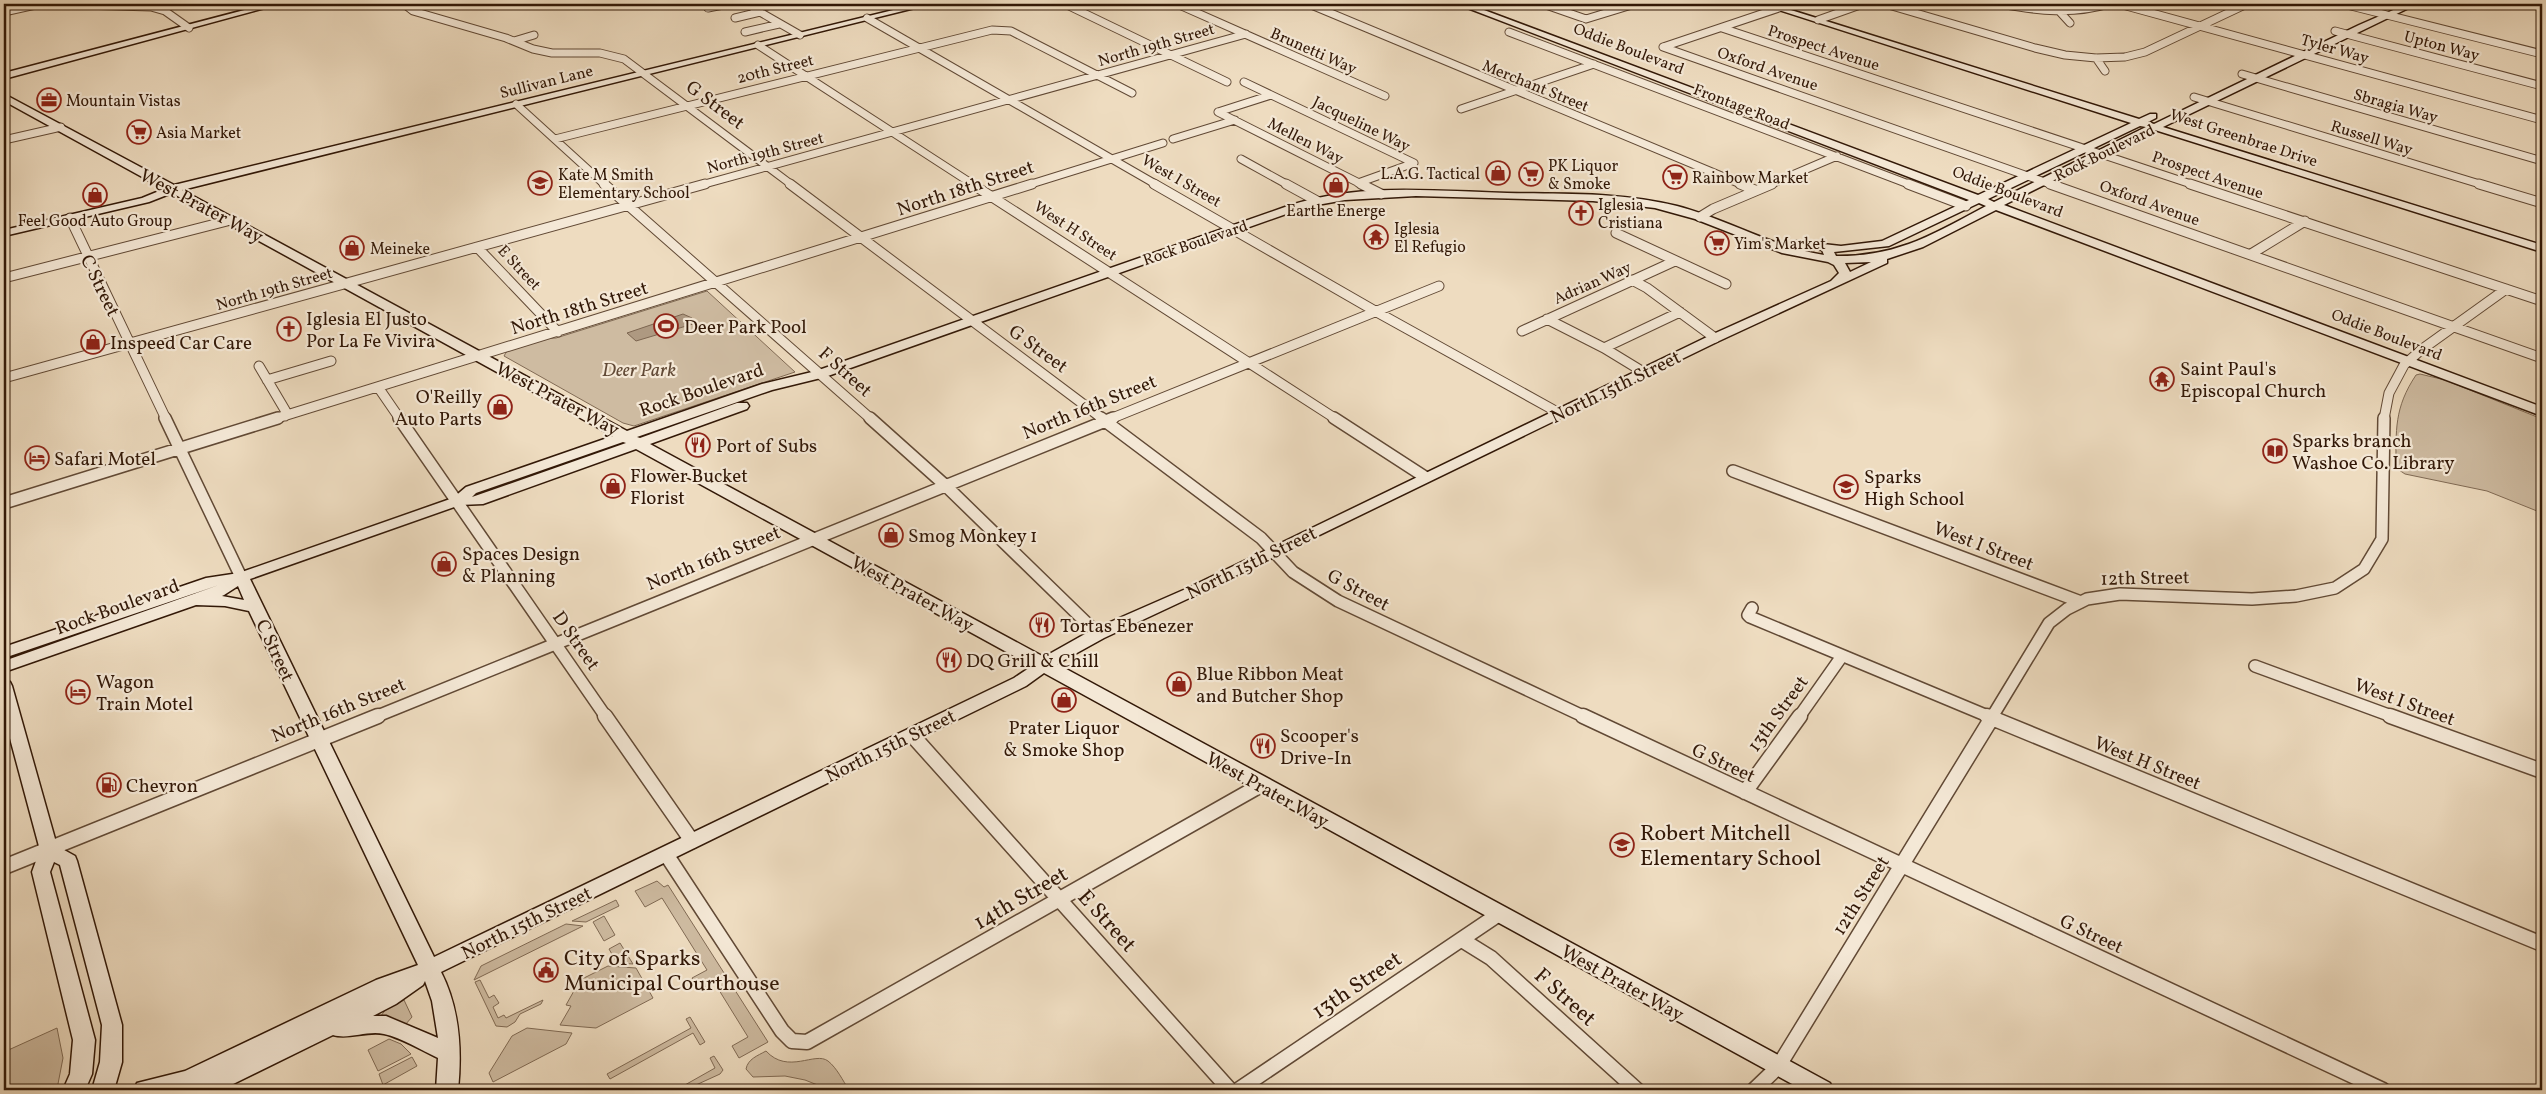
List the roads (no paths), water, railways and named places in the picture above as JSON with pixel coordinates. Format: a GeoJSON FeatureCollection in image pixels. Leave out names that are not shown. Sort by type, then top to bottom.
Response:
{"type":"FeatureCollection","features":[{"type":"Feature","properties":{"kind":"main road"},"geometry":{"type":"LineString","coordinates":[[4,76],[276,4]]}},
{"type":"Feature","properties":{"kind":"main road","name":"Sullivan Lane"},"geometry":{"type":"LineString","coordinates":[[4,233],[144,200],[200,181],[923,4]]}},
{"type":"Feature","properties":{"kind":"main road","name":"Oddie Boulevard"},"geometry":{"type":"LineString","coordinates":[[1461,4],[1984,196]]}},
{"type":"Feature","properties":{"kind":"main road","name":"Oddie Boulevard"},"geometry":{"type":"LineString","coordinates":[[1473,4],[2413,357],[2542,402]]}},
{"type":"Feature","properties":{"kind":"main road","name":"West Greenbrae Drive"},"geometry":{"type":"LineString","coordinates":[[1764,4],[2542,249]]}},
{"type":"Feature","properties":{"kind":"main road","name":"Rock Boulevard"},"geometry":{"type":"LineString","coordinates":[[1830,254],[1885,244],[2292,50],[2394,4]]}},
{"type":"Feature","properties":{"kind":"main road","name":"Rock Boulevard"},"geometry":{"type":"LineString","coordinates":[[458,501],[471,490],[767,387],[820,374],[1317,200],[1381,194],[1585,198],[1649,204],[1704,214],[1774,238],[1830,254],[1863,260],[1898,253],[2156,126],[2413,4]]}},
{"type":"Feature","properties":{"kind":"main road","name":"West Prater Way"},"geometry":{"type":"LineString","coordinates":[[4,97],[1822,1090]]}},
{"type":"Feature","properties":{"kind":"main road","name":"North 15th Street"},"geometry":{"type":"LineString","coordinates":[[145,1090],[189,1078],[383,986],[429,969],[1020,682],[1065,651],[1098,634],[1273,552],[1715,338],[1898,253]]}},
{"type":"Feature","properties":{"kind":"main road"},"geometry":{"type":"LineString","coordinates":[[1830,254],[1839,263],[1845,274],[1835,283]]}},
{"type":"Feature","properties":{"kind":"main road","name":"Oddie Boulevard"},"geometry":{"type":"LineString","coordinates":[[2413,357],[2542,412]]}},
{"type":"Feature","properties":{"kind":"main road","name":"Rock Boulevard"},"geometry":{"type":"LineString","coordinates":[[4,653],[211,581],[241,577],[458,501],[478,500],[791,389],[820,374]]}},
{"type":"Feature","properties":{"kind":"main road","name":"Rock Boulevard"},"geometry":{"type":"LineString","coordinates":[[4,667],[186,604],[228,587],[241,577]]}},
{"type":"Feature","properties":{"kind":"main road","name":"C Street"},"geometry":{"type":"LineString","coordinates":[[241,577],[429,969],[444,1005],[450,1053],[446,1090]]}},
{"type":"Feature","properties":{"kind":"main road"},"geometry":{"type":"LineString","coordinates":[[186,604],[221,601],[256,607]]}},
{"type":"Feature","properties":{"kind":"main road"},"geometry":{"type":"LineString","coordinates":[[4,686],[48,850],[41,872],[84,1040],[81,1074],[74,1090]]}},
{"type":"Feature","properties":{"kind":"main road"},"geometry":{"type":"LineString","coordinates":[[48,850],[68,861],[112,1025],[111,1062],[103,1090]]}},
{"type":"Feature","properties":{"kind":"main road","name":"North 15th Street"},"geometry":{"type":"LineString","coordinates":[[200,1090],[388,998],[429,969]]}},
{"type":"Feature","properties":{"kind":"main road"},"geometry":{"type":"LineString","coordinates":[[325,1030],[367,1024],[386,1025],[450,1053]]}},
{"type":"Feature","properties":{"kind":"street"},"geometry":{"type":"LineString","coordinates":[[4,12],[40,4]]}},
{"type":"Feature","properties":{"kind":"street"},"geometry":{"type":"LineString","coordinates":[[48,4],[152,6],[165,11],[190,28]]}},
{"type":"Feature","properties":{"kind":"street","name":"G Street"},"geometry":{"type":"LineString","coordinates":[[404,4],[413,11],[542,51],[610,55],[624,60],[688,106],[970,321],[1107,421],[1261,538],[1273,552],[1301,577],[1348,606],[2383,1090]]}},
{"type":"Feature","properties":{"kind":"street"},"geometry":{"type":"LineString","coordinates":[[708,8],[728,4]]}},
{"type":"Feature","properties":{"kind":"street"},"geometry":{"type":"LineString","coordinates":[[746,4],[800,35]]}},
{"type":"Feature","properties":{"kind":"street"},"geometry":{"type":"LineString","coordinates":[[735,18],[776,4]]}},
{"type":"Feature","properties":{"kind":"street"},"geometry":{"type":"LineString","coordinates":[[1065,4],[1227,82]]}},
{"type":"Feature","properties":{"kind":"street","name":"Brunetti Way"},"geometry":{"type":"LineString","coordinates":[[1177,4],[1385,96]]}},
{"type":"Feature","properties":{"kind":"street","name":"Merchant Street"},"geometry":{"type":"LineString","coordinates":[[1309,4],[1433,54],[1440,60],[1755,190]]}},
{"type":"Feature","properties":{"kind":"street"},"geometry":{"type":"LineString","coordinates":[[1543,4],[1586,19],[1635,4]]}},
{"type":"Feature","properties":{"kind":"street"},"geometry":{"type":"LineString","coordinates":[[1818,20],[1863,4]]}},
{"type":"Feature","properties":{"kind":"street"},"geometry":{"type":"LineString","coordinates":[[1885,4],[2035,48],[2065,55],[2096,58],[2125,57],[2144,52],[2247,4]]}},
{"type":"Feature","properties":{"kind":"street"},"geometry":{"type":"LineString","coordinates":[[2002,4],[2059,11],[2084,10],[2110,4]]}},
{"type":"Feature","properties":{"kind":"street","name":"Tyler Way"},"geometry":{"type":"LineString","coordinates":[[2119,4],[2542,120]]}},
{"type":"Feature","properties":{"kind":"street"},"geometry":{"type":"LineString","coordinates":[[2344,4],[2542,54]]}},
{"type":"Feature","properties":{"kind":"street"},"geometry":{"type":"LineString","coordinates":[[1722,28],[1779,8]]}},
{"type":"Feature","properties":{"kind":"street"},"geometry":{"type":"LineString","coordinates":[[2059,11],[2070,23]]}},
{"type":"Feature","properties":{"kind":"street","name":"West I Street"},"geometry":{"type":"LineString","coordinates":[[867,18],[1375,310],[1559,413]]}},
{"type":"Feature","properties":{"kind":"street"},"geometry":{"type":"LineString","coordinates":[[1332,23],[1346,19]]}},
{"type":"Feature","properties":{"kind":"street"},"geometry":{"type":"LineString","coordinates":[[745,32],[779,24]]}},
{"type":"Feature","properties":{"kind":"street","name":"Oxford Avenue"},"geometry":{"type":"LineString","coordinates":[[1722,28],[1663,48],[2030,175],[2542,358]]}},
{"type":"Feature","properties":{"kind":"street","name":"Prospect Avenue"},"geometry":{"type":"LineString","coordinates":[[1722,28],[2542,301]]}},
{"type":"Feature","properties":{"kind":"street","name":"20th Street"},"geometry":{"type":"LineString","coordinates":[[555,139],[919,48],[1003,29],[1011,31],[1098,75]]}},
{"type":"Feature","properties":{"kind":"street","name":"Upton Way"},"geometry":{"type":"LineString","coordinates":[[2336,31],[2542,86]]}},
{"type":"Feature","properties":{"kind":"street","name":"Frontage Road"},"geometry":{"type":"LineString","coordinates":[[1509,32],[1966,206]]}},
{"type":"Feature","properties":{"kind":"street","name":"North 19th Street"},"geometry":{"type":"LineString","coordinates":[[4,378],[1246,34]]}},
{"type":"Feature","properties":{"kind":"street"},"geometry":{"type":"LineString","coordinates":[[514,41],[534,35]]}},
{"type":"Feature","properties":{"kind":"street"},"geometry":{"type":"LineString","coordinates":[[1392,48],[1408,44]]}},
{"type":"Feature","properties":{"kind":"street","name":"West H Street"},"geometry":{"type":"LineString","coordinates":[[758,45],[1425,478]]}},
{"type":"Feature","properties":{"kind":"street"},"geometry":{"type":"LineString","coordinates":[[2096,58],[2105,71]]}},
{"type":"Feature","properties":{"kind":"street"},"geometry":{"type":"LineString","coordinates":[[1461,109],[1594,64]]}},
{"type":"Feature","properties":{"kind":"street","name":"Sbragia Way"},"geometry":{"type":"LineString","coordinates":[[2242,74],[2542,161]]}},
{"type":"Feature","properties":{"kind":"street"},"geometry":{"type":"LineString","coordinates":[[1098,75],[1132,93]]}},
{"type":"Feature","properties":{"kind":"street","name":"Jacqueline Way"},"geometry":{"type":"LineString","coordinates":[[1244,82],[1414,163],[1358,183]]}},
{"type":"Feature","properties":{"kind":"street","name":"Mellen Way"},"geometry":{"type":"LineString","coordinates":[[1271,95],[1218,112],[1381,194]]}},
{"type":"Feature","properties":{"kind":"street","name":"Russell Way"},"geometry":{"type":"LineString","coordinates":[[2194,97],[2542,203]]}},
{"type":"Feature","properties":{"kind":"street","name":"F Street"},"geometry":{"type":"LineString","coordinates":[[516,104],[628,206],[718,283],[946,486],[1098,634]]}},
{"type":"Feature","properties":{"kind":"street"},"geometry":{"type":"LineString","coordinates":[[1173,139],[1235,120]]}},
{"type":"Feature","properties":{"kind":"street"},"geometry":{"type":"LineString","coordinates":[[4,140],[60,127]]}},
{"type":"Feature","properties":{"kind":"street","name":"North 18th Street"},"geometry":{"type":"LineString","coordinates":[[4,503],[863,238],[1163,143]]}},
{"type":"Feature","properties":{"kind":"street"},"geometry":{"type":"LineString","coordinates":[[1704,214],[1755,190],[1837,156]]}},
{"type":"Feature","properties":{"kind":"street"},"geometry":{"type":"LineString","coordinates":[[1241,159],[1317,200]]}},
{"type":"Feature","properties":{"kind":"street","name":"C Street"},"geometry":{"type":"LineString","coordinates":[[70,218],[241,577]]}},
{"type":"Feature","properties":{"kind":"street"},"geometry":{"type":"LineString","coordinates":[[4,278],[231,220]]}},
{"type":"Feature","properties":{"kind":"street"},"geometry":{"type":"LineString","coordinates":[[2251,254],[2305,221]]}},
{"type":"Feature","properties":{"kind":"street"},"geometry":{"type":"LineString","coordinates":[[1616,233],[1726,284]]}},
{"type":"Feature","properties":{"kind":"street","name":"E Street"},"geometry":{"type":"LineString","coordinates":[[477,247],[558,332]]}},
{"type":"Feature","properties":{"kind":"street","name":"Adrian Way"},"geometry":{"type":"LineString","coordinates":[[1522,331],[1675,260]]}},
{"type":"Feature","properties":{"kind":"street"},"geometry":{"type":"LineString","coordinates":[[1632,280],[1647,288],[1715,338]]}},
{"type":"Feature","properties":{"kind":"street","name":"North 16th Street"},"geometry":{"type":"LineString","coordinates":[[4,867],[813,538],[1107,421],[1375,310],[1439,286]]}},
{"type":"Feature","properties":{"kind":"street","name":"12th Street"},"geometry":{"type":"LineString","coordinates":[[1754,1090],[1778,1067],[1992,719],[2045,629],[2060,613],[2081,602],[2120,595],[2255,598],[2296,596],[2331,588],[2360,573],[2376,556],[2382,539],[2384,410],[2389,393],[2404,365],[2413,357],[2446,331],[2456,327],[2506,289]]}},
{"type":"Feature","properties":{"kind":"street"},"geometry":{"type":"LineString","coordinates":[[1604,348],[1680,312]]}},
{"type":"Feature","properties":{"kind":"street"},"geometry":{"type":"LineString","coordinates":[[1547,319],[1604,348],[1644,373]]}},
{"type":"Feature","properties":{"kind":"street"},"geometry":{"type":"LineString","coordinates":[[267,380],[331,361]]}},
{"type":"Feature","properties":{"kind":"street"},"geometry":{"type":"LineString","coordinates":[[259,366],[285,410],[285,416]]}},
{"type":"Feature","properties":{"kind":"street","name":"D Street"},"geometry":{"type":"LineString","coordinates":[[378,387],[692,841]]}},
{"type":"Feature","properties":{"kind":"street","name":"West I Street"},"geometry":{"type":"LineString","coordinates":[[1733,471],[2081,602]]}},
{"type":"Feature","properties":{"kind":"street","name":"West H Street"},"geometry":{"type":"LineString","coordinates":[[1752,608],[1748,615],[1750,617],[1992,719],[2542,944]]}},
{"type":"Feature","properties":{"kind":"street","name":"13th Street"},"geometry":{"type":"LineString","coordinates":[[1745,792],[1842,656]]}},
{"type":"Feature","properties":{"kind":"street","name":"West I Street"},"geometry":{"type":"LineString","coordinates":[[2255,666],[2542,772]]}},
{"type":"Feature","properties":{"kind":"street","name":"E Street"},"geometry":{"type":"LineString","coordinates":[[912,735],[1230,1090]]}},
{"type":"Feature","properties":{"kind":"street","name":"14th Street"},"geometry":{"type":"LineString","coordinates":[[666,854],[782,1031],[792,1041],[799,1043],[816,1038],[1059,898],[1261,785]]}},
{"type":"Feature","properties":{"kind":"street","name":"13th Street"},"geometry":{"type":"LineString","coordinates":[[1238,1090],[1499,914]]}},
{"type":"Feature","properties":{"kind":"street","name":"F Street"},"geometry":{"type":"LineString","coordinates":[[1462,940],[1491,958],[1637,1090]]}},
{"type":"Feature","properties":{"kind":"place","name":"Mountain Vistas"},"geometry":{"type":"Point","coordinates":[49,100]}},
{"type":"Feature","properties":{"kind":"place","name":"Asia Market"},"geometry":{"type":"Point","coordinates":[139,132]}},
{"type":"Feature","properties":{"kind":"place","name":"L.A.G. Tactical"},"geometry":{"type":"Point","coordinates":[1498,173]}},
{"type":"Feature","properties":{"kind":"place","name":"PK Liquor & Smoke"},"geometry":{"type":"Point","coordinates":[1531,174]}},
{"type":"Feature","properties":{"kind":"place","name":"Rainbow Market"},"geometry":{"type":"Point","coordinates":[1675,177]}},
{"type":"Feature","properties":{"kind":"place","name":"Kate M Smith Elementary School"},"geometry":{"type":"Point","coordinates":[540,183]}},
{"type":"Feature","properties":{"kind":"place","name":"Earthe Energe"},"geometry":{"type":"Point","coordinates":[1336,185]}},
{"type":"Feature","properties":{"kind":"place","name":"Feel Good Auto Group"},"geometry":{"type":"Point","coordinates":[95,195]}},
{"type":"Feature","properties":{"kind":"place","name":"Iglesia Cristiana"},"geometry":{"type":"Point","coordinates":[1581,213]}},
{"type":"Feature","properties":{"kind":"place","name":"Iglesia El Refugio"},"geometry":{"type":"Point","coordinates":[1376,237]}},
{"type":"Feature","properties":{"kind":"place","name":"Yim's Market"},"geometry":{"type":"Point","coordinates":[1717,243]}},
{"type":"Feature","properties":{"kind":"place","name":"Meineke"},"geometry":{"type":"Point","coordinates":[352,248]}},
{"type":"Feature","properties":{"kind":"place","name":"Deer Park Pool"},"geometry":{"type":"Point","coordinates":[666,326]}},
{"type":"Feature","properties":{"kind":"place","name":"Iglesia El Justo Por La Fe Vivira"},"geometry":{"type":"Point","coordinates":[289,329]}},
{"type":"Feature","properties":{"kind":"place","name":"Inspeed Car Care"},"geometry":{"type":"Point","coordinates":[93,342]}},
{"type":"Feature","properties":{"kind":"place","name":"Saint Paul's Episcopal Church"},"geometry":{"type":"Point","coordinates":[2162,379]}},
{"type":"Feature","properties":{"kind":"place","name":"O'Reilly Auto Parts"},"geometry":{"type":"Point","coordinates":[500,407]}},
{"type":"Feature","properties":{"kind":"place","name":"Port of Subs"},"geometry":{"type":"Point","coordinates":[698,445]}},
{"type":"Feature","properties":{"kind":"place","name":"Sparks branch Washoe Co. Library"},"geometry":{"type":"Point","coordinates":[2275,451]}},
{"type":"Feature","properties":{"kind":"place","name":"Safari Motel"},"geometry":{"type":"Point","coordinates":[37,458]}},
{"type":"Feature","properties":{"kind":"place","name":"Flower Bucket Florist"},"geometry":{"type":"Point","coordinates":[613,486]}},
{"type":"Feature","properties":{"kind":"place","name":"Sparks High School"},"geometry":{"type":"Point","coordinates":[1846,487]}},
{"type":"Feature","properties":{"kind":"place","name":"Smog Monkey 1"},"geometry":{"type":"Point","coordinates":[891,535]}},
{"type":"Feature","properties":{"kind":"place","name":"Spaces Design & Planning"},"geometry":{"type":"Point","coordinates":[444,564]}},
{"type":"Feature","properties":{"kind":"place","name":"Tortas Ebenezer"},"geometry":{"type":"Point","coordinates":[1042,625]}},
{"type":"Feature","properties":{"kind":"place","name":"DQ Grill & Chill"},"geometry":{"type":"Point","coordinates":[949,660]}},
{"type":"Feature","properties":{"kind":"place","name":"Blue Ribbon Meat and Butcher Shop"},"geometry":{"type":"Point","coordinates":[1179,684]}},
{"type":"Feature","properties":{"kind":"place","name":"Wagon Train Motel"},"geometry":{"type":"Point","coordinates":[78,692]}},
{"type":"Feature","properties":{"kind":"place","name":"Prater Liquor & Smoke Shop"},"geometry":{"type":"Point","coordinates":[1064,700]}},
{"type":"Feature","properties":{"kind":"place","name":"Scooper's Drive-In"},"geometry":{"type":"Point","coordinates":[1263,746]}},
{"type":"Feature","properties":{"kind":"place","name":"Chevron"},"geometry":{"type":"Point","coordinates":[109,785]}},
{"type":"Feature","properties":{"kind":"place","name":"Robert Mitchell Elementary School"},"geometry":{"type":"Point","coordinates":[1622,845]}},
{"type":"Feature","properties":{"kind":"place","name":"City of Sparks Municipal Courthouse"},"geometry":{"type":"Point","coordinates":[546,970]}},
{"type":"Feature","properties":{"kind":"park label","name":"Deer Park"},"geometry":{"type":"Point","coordinates":[639,369]}}]}
